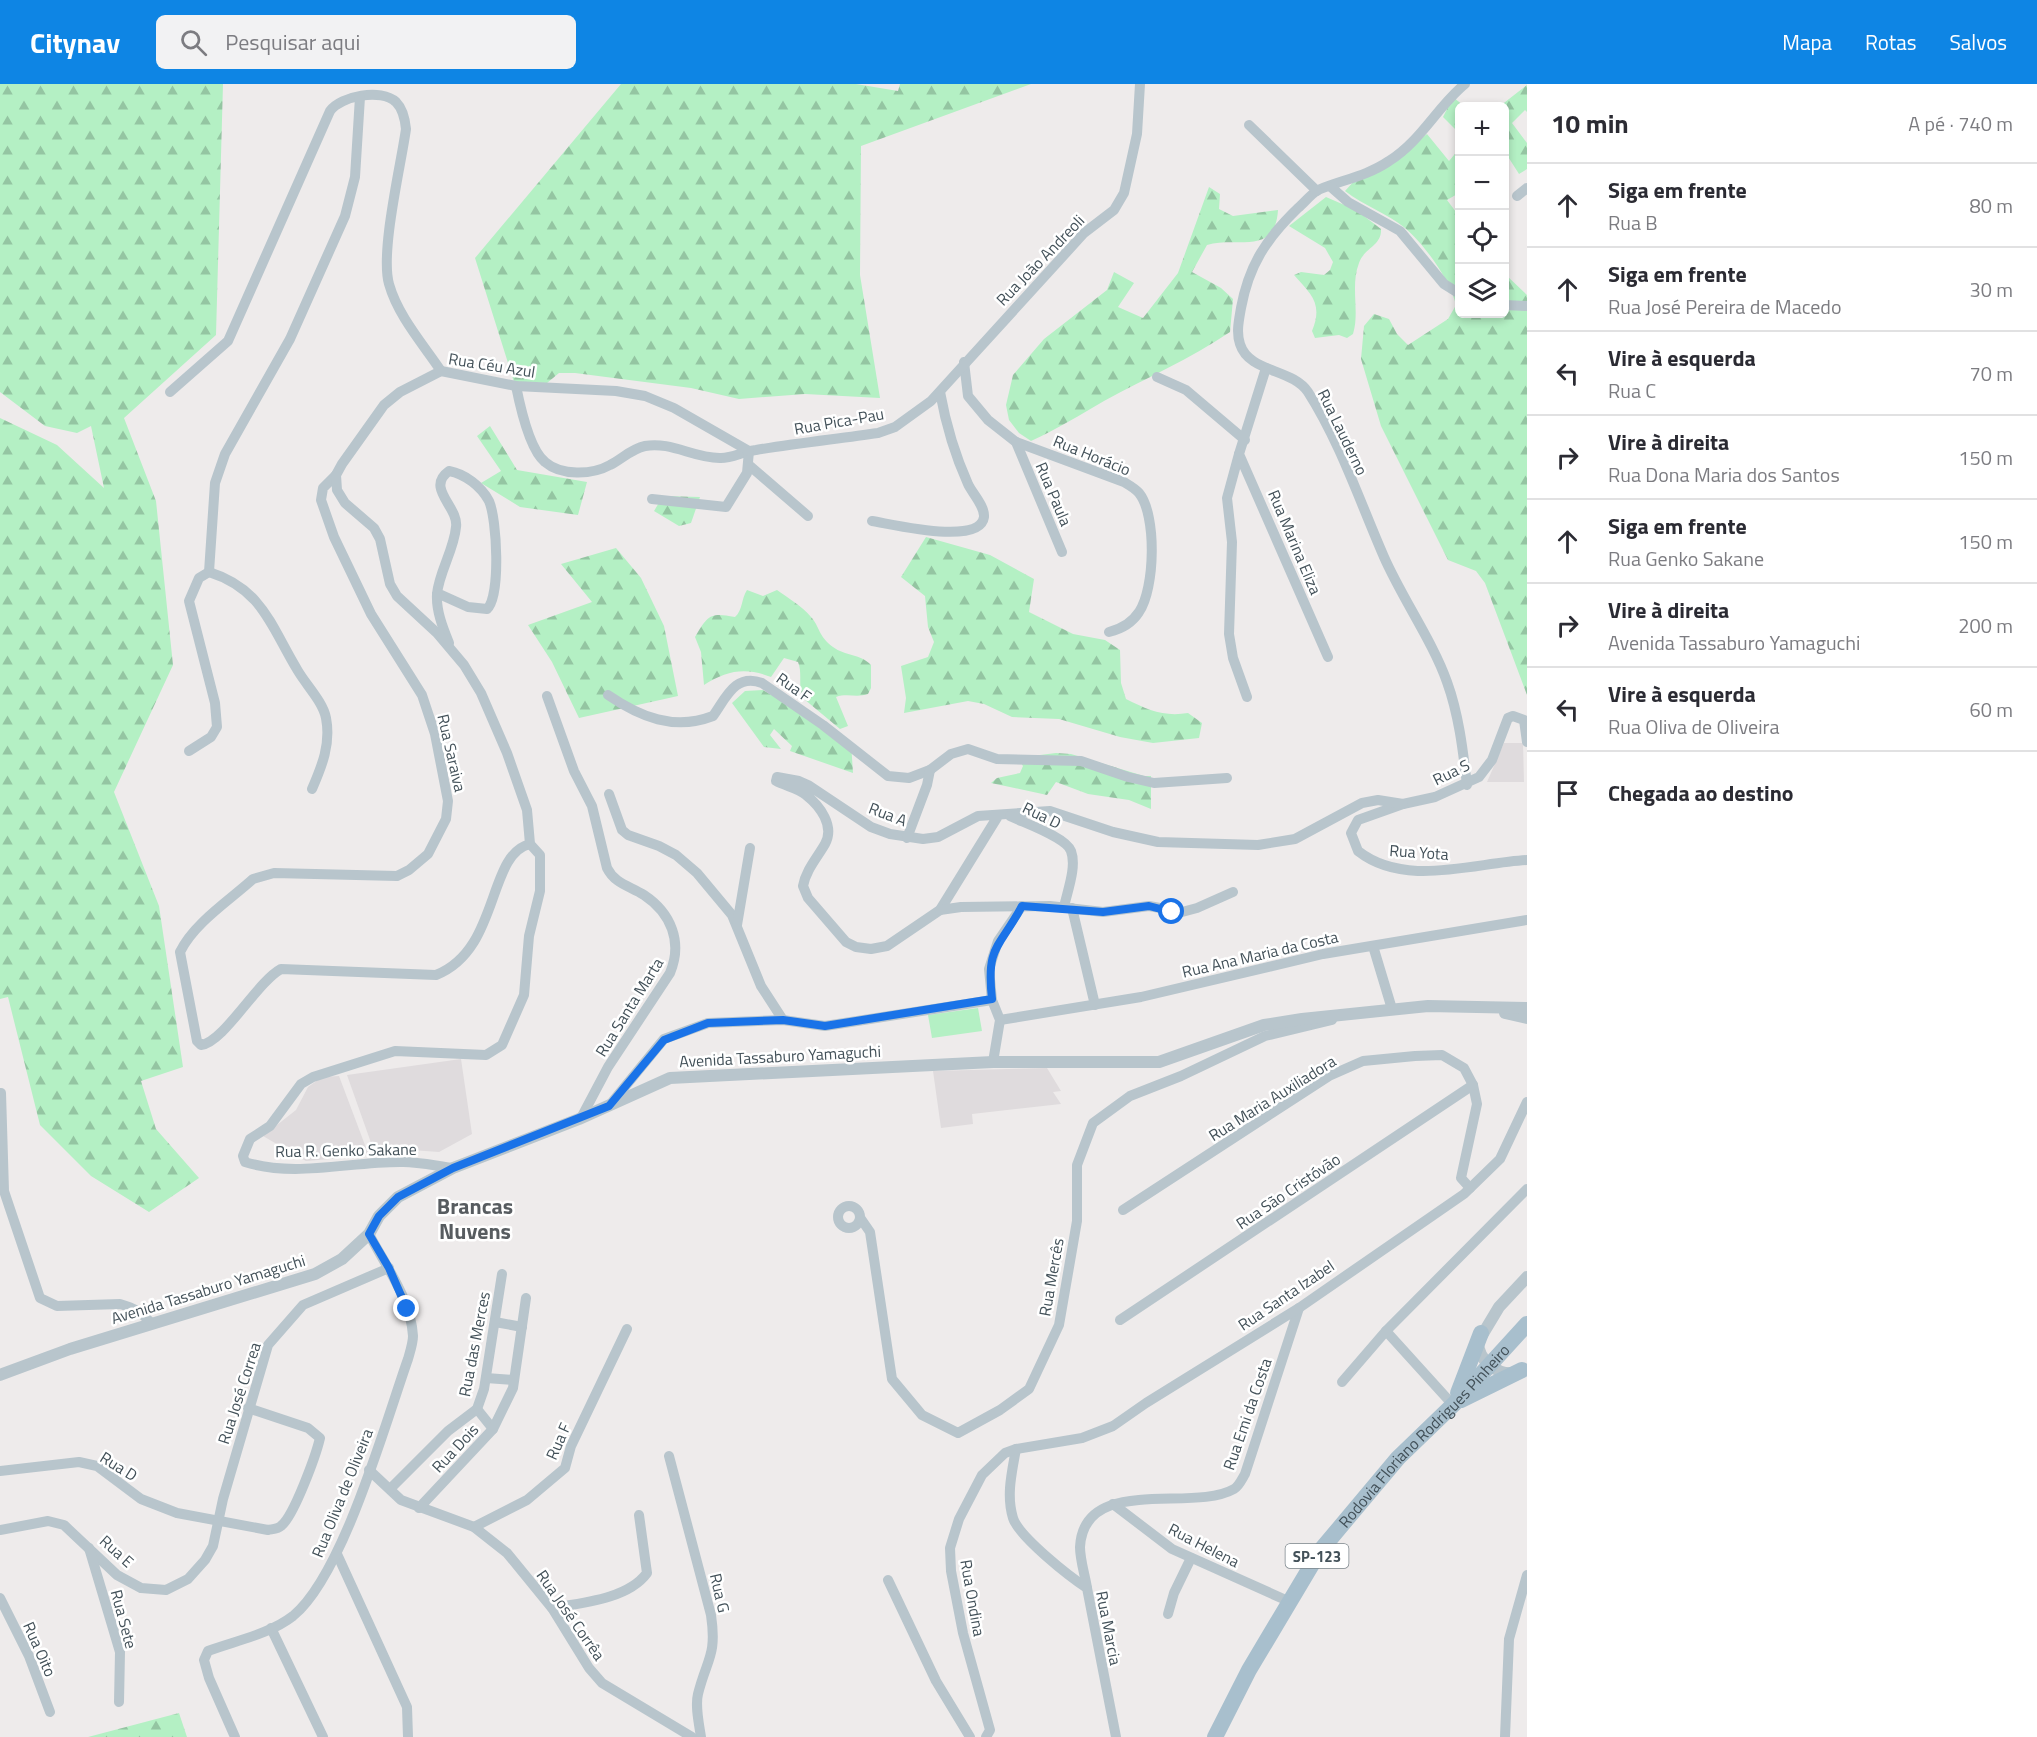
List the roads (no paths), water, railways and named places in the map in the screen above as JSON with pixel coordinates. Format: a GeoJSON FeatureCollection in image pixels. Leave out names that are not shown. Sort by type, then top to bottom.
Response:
{"type":"FeatureCollection","features":[{"type":"Feature","properties":{"kind":"main road","name":"Rodovia Floriano Rodrigues Pinheiro"},"geometry":{"type":"LineString","coordinates":[[1215,1737],[1288,1601],[1320,1551],[1398,1458],[1454,1404],[1527,1324]]}},
{"type":"Feature","properties":{"kind":"main road"},"geometry":{"type":"LineString","coordinates":[[1454,1404],[1481,1333]]}},
{"type":"Feature","properties":{"kind":"main road"},"geometry":{"type":"LineString","coordinates":[[1454,1404],[1526,1366]]}},
{"type":"Feature","properties":{"kind":"street","name":"Rua João Andreoli"},"geometry":{"type":"LineString","coordinates":[[951,377],[1084,233],[1114,210],[1124,193],[1137,134],[1140,84]]}},
{"type":"Feature","properties":{"kind":"street"},"geometry":{"type":"LineString","coordinates":[[1249,125],[1317,191],[1389,161],[1419,138],[1465,84]]}},
{"type":"Feature","properties":{"kind":"street"},"geometry":{"type":"LineString","coordinates":[[170,392],[228,341],[330,111],[337,102],[384,95],[395,101],[403,112],[406,129],[386,260],[389,284],[405,318],[441,371]]}},
{"type":"Feature","properties":{"kind":"street"},"geometry":{"type":"LineString","coordinates":[[209,572],[215,483],[225,454],[290,339],[345,216],[356,177],[360,97]]}},
{"type":"Feature","properties":{"kind":"street"},"geometry":{"type":"LineString","coordinates":[[1331,187],[1348,202],[1400,231],[1444,284],[1455,291]]}},
{"type":"Feature","properties":{"kind":"street"},"geometry":{"type":"LineString","coordinates":[[1517,196],[1527,188]]}},
{"type":"Feature","properties":{"kind":"street","name":"Rua Lauderno"},"geometry":{"type":"LineString","coordinates":[[1317,191],[1285,221],[1258,254],[1246,280],[1238,327],[1240,345],[1249,357],[1266,369],[1281,372],[1297,381],[1306,390],[1323,419],[1389,568],[1447,681],[1458,725],[1467,785]]}},
{"type":"Feature","properties":{"kind":"street"},"geometry":{"type":"LineString","coordinates":[[1509,305],[1527,306]]}},
{"type":"Feature","properties":{"kind":"street","name":"Rua Paula"},"geometry":{"type":"LineString","coordinates":[[964,362],[964,382],[974,405],[1016,442],[1062,552]]}},
{"type":"Feature","properties":{"kind":"street"},"geometry":{"type":"LineString","coordinates":[[1247,697],[1233,658],[1229,634],[1232,542],[1227,498],[1266,369]]}},
{"type":"Feature","properties":{"kind":"street","name":"Rua Céu Azul"},"geometry":{"type":"LineString","coordinates":[[336,475],[384,405],[400,392],[441,371],[516,386],[616,391],[645,396],[674,408],[749,451]]}},
{"type":"Feature","properties":{"kind":"street","name":"Rua Pica-Pau"},"geometry":{"type":"LineString","coordinates":[[516,386],[536,450],[545,462],[559,470],[585,473],[608,466],[631,451],[646,446],[663,446],[701,456],[721,458],[749,451],[878,433],[895,427],[940,392],[951,377]]}},
{"type":"Feature","properties":{"kind":"street"},"geometry":{"type":"LineString","coordinates":[[1157,377],[1186,390],[1245,440]]}},
{"type":"Feature","properties":{"kind":"street"},"geometry":{"type":"LineString","coordinates":[[872,521],[949,532],[969,531],[980,525],[984,518],[983,511],[970,490],[952,449],[940,392]]}},
{"type":"Feature","properties":{"kind":"street","name":"Rua Horácio"},"geometry":{"type":"LineString","coordinates":[[1016,442],[1124,482],[1139,493],[1146,507],[1151,536],[1149,587],[1139,613],[1122,628],[1109,632]]}},
{"type":"Feature","properties":{"kind":"street"},"geometry":{"type":"LineString","coordinates":[[652,499],[726,507],[750,466],[749,451]]}},
{"type":"Feature","properties":{"kind":"street","name":"Rua Marina Eliza"},"geometry":{"type":"LineString","coordinates":[[1239,454],[1328,657]]}},
{"type":"Feature","properties":{"kind":"street"},"geometry":{"type":"LineString","coordinates":[[750,466],[807,516]]}},
{"type":"Feature","properties":{"kind":"street"},"geometry":{"type":"LineString","coordinates":[[437,593],[479,609],[487,609],[493,599],[497,540],[489,500],[474,482],[449,471],[442,476],[439,483],[457,524],[451,552],[437,593],[438,608],[452,651]]}},
{"type":"Feature","properties":{"kind":"street"},"geometry":{"type":"LineString","coordinates":[[336,475],[337,490],[345,503],[374,528],[380,539],[390,584],[397,596],[452,651],[481,693],[507,753],[527,810],[530,844]]}},
{"type":"Feature","properties":{"kind":"street","name":"Rua Saraiva"},"geometry":{"type":"LineString","coordinates":[[336,475],[323,488],[321,500],[334,537],[371,614],[422,695],[435,734],[448,801],[446,819],[428,854],[409,870],[397,876],[274,873],[253,879],[184,944],[179,960],[197,1041],[201,1045],[207,1044],[218,1035],[266,981],[281,969],[436,975],[444,972],[466,953],[479,936],[505,864],[514,852],[530,844]]}},
{"type":"Feature","properties":{"kind":"street"},"geometry":{"type":"LineString","coordinates":[[189,751],[211,737],[217,727],[215,703],[189,601],[199,578],[209,572]]}},
{"type":"Feature","properties":{"kind":"street"},"geometry":{"type":"LineString","coordinates":[[209,572],[246,591],[262,606],[326,716],[328,742],[322,766],[312,789]]}},
{"type":"Feature","properties":{"kind":"street","name":"Rua F"},"geometry":{"type":"LineString","coordinates":[[608,695],[644,717],[683,723],[713,716],[731,689],[741,681],[751,679],[762,683],[823,725],[888,776],[909,778],[930,770],[951,754],[968,749],[997,759],[1081,761],[1154,783],[1227,778]]}},
{"type":"Feature","properties":{"kind":"street","name":"Rua Santa Marta"},"geometry":{"type":"LineString","coordinates":[[547,696],[574,771],[592,806],[607,868],[611,876],[644,896],[667,915],[673,929],[676,959],[670,972],[608,1067],[581,1118]]}},
{"type":"Feature","properties":{"kind":"street"},"geometry":{"type":"LineString","coordinates":[[1521,719],[1527,742]]}},
{"type":"Feature","properties":{"kind":"street","name":"Rua S"},"geometry":{"type":"LineString","coordinates":[[1403,804],[1435,797],[1467,785],[1479,777],[1492,760],[1504,724],[1521,719]]}},
{"type":"Feature","properties":{"kind":"street"},"geometry":{"type":"LineString","coordinates":[[907,838],[927,785],[930,770]]}},
{"type":"Feature","properties":{"kind":"street","name":"Rua A"},"geometry":{"type":"LineString","coordinates":[[940,910],[887,946],[871,949],[856,947],[846,942],[808,898],[803,886],[812,864],[826,841],[828,831],[825,815],[805,794],[776,781],[777,777],[799,781],[871,827],[907,838],[938,837],[978,816],[1004,816],[1050,811],[1113,832],[1158,842],[1258,845],[1295,839],[1362,803],[1378,800],[1403,804]]}},
{"type":"Feature","properties":{"kind":"street"},"geometry":{"type":"LineString","coordinates":[[609,794],[622,830],[628,835],[676,855],[697,873],[732,915],[761,986],[783,1020]]}},
{"type":"Feature","properties":{"kind":"street","name":"Rua Yota"},"geometry":{"type":"LineString","coordinates":[[1403,804],[1358,820],[1353,826],[1353,842],[1358,851],[1368,860],[1382,866],[1426,870],[1465,869],[1527,860]]}},
{"type":"Feature","properties":{"kind":"street"},"geometry":{"type":"LineString","coordinates":[[940,910],[1004,816]]}},
{"type":"Feature","properties":{"kind":"street","name":"Rua D"},"geometry":{"type":"LineString","coordinates":[[1004,816],[1054,836],[1067,845],[1072,853],[1068,908],[1095,1005]]}},
{"type":"Feature","properties":{"kind":"street","name":"Rua R. Genko Sakane"},"geometry":{"type":"LineString","coordinates":[[453,1168],[404,1162],[298,1168],[245,1162],[243,1156],[250,1139],[270,1126],[301,1084],[314,1077],[395,1051],[486,1055],[502,1045],[524,995],[529,936],[540,891],[540,855],[530,844]]}},
{"type":"Feature","properties":{"kind":"street"},"geometry":{"type":"LineString","coordinates":[[737,925],[750,848]]}},
{"type":"Feature","properties":{"kind":"street"},"geometry":{"type":"LineString","coordinates":[[940,910],[961,907],[1022,906],[1103,912],[1149,906],[1182,912],[1197,908],[1233,891]]}},
{"type":"Feature","properties":{"kind":"street"},"geometry":{"type":"LineString","coordinates":[[993,1062],[1000,1020],[992,999],[989,969],[992,955],[1022,906]]}},
{"type":"Feature","properties":{"kind":"street","name":"Rua Ana Maria da Costa"},"geometry":{"type":"LineString","coordinates":[[1000,1020],[1141,997],[1323,954],[1527,920]]}},
{"type":"Feature","properties":{"kind":"street"},"geometry":{"type":"LineString","coordinates":[[1373,946],[1392,1009]]}},
{"type":"Feature","properties":{"kind":"street"},"geometry":{"type":"LineString","coordinates":[[609,1106],[664,1040],[708,1023],[783,1020],[825,1026],[992,999]]}},
{"type":"Feature","properties":{"kind":"street","name":"Avenida Tassaburo Yamaguchi"},"geometry":{"type":"LineString","coordinates":[[0,1376],[152,1324],[315,1274],[342,1259],[369,1234],[379,1216],[398,1197],[453,1168],[581,1118],[670,1078],[993,1062],[1159,1062],[1264,1025],[1428,1006],[1484,1008]]}},
{"type":"Feature","properties":{"kind":"street"},"geometry":{"type":"LineString","coordinates":[[1484,1008],[1527,1008]]}},
{"type":"Feature","properties":{"kind":"street"},"geometry":{"type":"LineString","coordinates":[[1484,1008],[1527,1018]]}},
{"type":"Feature","properties":{"kind":"street","name":"Rua Mercês"},"geometry":{"type":"LineString","coordinates":[[861,1219],[870,1233],[892,1379],[922,1415],[958,1433],[1000,1410],[1029,1389],[1059,1324],[1077,1221],[1077,1165],[1093,1123],[1130,1095],[1181,1076],[1265,1036],[1360,1015]]}},
{"type":"Feature","properties":{"kind":"street","name":"Rua Maria Auxiliadora"},"geometry":{"type":"LineString","coordinates":[[1123,1210],[1329,1076],[1363,1061],[1442,1055],[1464,1068],[1473,1085]]}},
{"type":"Feature","properties":{"kind":"street"},"geometry":{"type":"LineString","coordinates":[[1470,1188],[1461,1178],[1477,1104],[1473,1085]]}},
{"type":"Feature","properties":{"kind":"street","name":"Rua São Cristóvão"},"geometry":{"type":"LineString","coordinates":[[1120,1320],[1473,1085]]}},
{"type":"Feature","properties":{"kind":"street"},"geometry":{"type":"LineString","coordinates":[[2,1093],[4,1191],[40,1298],[57,1306],[120,1304],[139,1311],[152,1324]]}},
{"type":"Feature","properties":{"kind":"street","name":"Rua Santa Izabel"},"geometry":{"type":"LineString","coordinates":[[1016,1449],[1082,1438],[1113,1426],[1299,1308],[1470,1188],[1500,1159],[1527,1101]]}},
{"type":"Feature","properties":{"kind":"street"},"geometry":{"type":"LineString","coordinates":[[1342,1382],[1386,1331],[1527,1189]]}},
{"type":"Feature","properties":{"kind":"street","name":"Rua Oliva de Oliveira"},"geometry":{"type":"LineString","coordinates":[[235,1737],[209,1678],[204,1660],[208,1651],[271,1628],[291,1617],[309,1601],[337,1554],[408,1359],[413,1337],[407,1309],[389,1268],[369,1234]]}},
{"type":"Feature","properties":{"kind":"street","name":"Rua José Correa"},"geometry":{"type":"LineString","coordinates":[[217,1522],[268,1345],[303,1305],[389,1268]]}},
{"type":"Feature","properties":{"kind":"street","name":"Rua das Merces"},"geometry":{"type":"LineString","coordinates":[[390,1489],[448,1431],[477,1408],[486,1378],[502,1274]]}},
{"type":"Feature","properties":{"kind":"street"},"geometry":{"type":"LineString","coordinates":[[1526,1366],[1503,1374],[1489,1364],[1478,1350],[1481,1333],[1499,1307],[1527,1277]]}},
{"type":"Feature","properties":{"kind":"street","name":"Rua Dois"},"geometry":{"type":"LineString","coordinates":[[419,1508],[493,1429],[513,1388],[526,1298]]}},
{"type":"Feature","properties":{"kind":"street","name":"Rua Emi da Costa"},"geometry":{"type":"LineString","coordinates":[[1087,1588],[1080,1548],[1084,1529],[1102,1508],[1124,1501],[1212,1495],[1236,1488],[1245,1474],[1299,1308]]}},
{"type":"Feature","properties":{"kind":"street"},"geometry":{"type":"LineString","coordinates":[[495,1322],[522,1327]]}},
{"type":"Feature","properties":{"kind":"street","name":"Rua F"},"geometry":{"type":"LineString","coordinates":[[474,1527],[527,1500],[565,1468],[571,1446],[627,1329]]}},
{"type":"Feature","properties":{"kind":"street"},"geometry":{"type":"LineString","coordinates":[[1386,1331],[1454,1404]]}},
{"type":"Feature","properties":{"kind":"street"},"geometry":{"type":"LineString","coordinates":[[486,1378],[513,1380]]}},
{"type":"Feature","properties":{"kind":"street","name":"Rua D"},"geometry":{"type":"LineString","coordinates":[[0,1471],[79,1462],[97,1466],[141,1499],[177,1513],[268,1530],[280,1528],[288,1518],[320,1438],[308,1428],[248,1408]]}},
{"type":"Feature","properties":{"kind":"street"},"geometry":{"type":"LineString","coordinates":[[477,1408],[493,1429]]}},
{"type":"Feature","properties":{"kind":"street","name":"Rua Marcia"},"geometry":{"type":"LineString","coordinates":[[1016,1449],[1009,1490],[1013,1520],[1045,1556],[1087,1588],[1116,1737]]}},
{"type":"Feature","properties":{"kind":"street","name":"Rua Ondina"},"geometry":{"type":"LineString","coordinates":[[986,1737],[990,1730],[963,1633],[951,1571],[950,1548],[959,1519],[982,1475],[1005,1453],[1016,1449]]}},
{"type":"Feature","properties":{"kind":"street","name":"Rua G"},"geometry":{"type":"LineString","coordinates":[[669,1456],[705,1593],[715,1641],[709,1666],[697,1696],[700,1737]]}},
{"type":"Feature","properties":{"kind":"street","name":"Rua José Corrêa"},"geometry":{"type":"LineString","coordinates":[[369,1470],[402,1500],[474,1527],[507,1553],[552,1608],[589,1668],[602,1683],[693,1737]]}},
{"type":"Feature","properties":{"kind":"street","name":"Rua Helena"},"geometry":{"type":"LineString","coordinates":[[1113,1504],[1172,1549],[1288,1601]]}},
{"type":"Feature","properties":{"kind":"street"},"geometry":{"type":"LineString","coordinates":[[552,1608],[590,1602],[639,1585],[647,1573],[639,1515]]}},
{"type":"Feature","properties":{"kind":"street","name":"Rua E"},"geometry":{"type":"LineString","coordinates":[[0,1530],[48,1521],[64,1525],[88,1545],[117,1575],[141,1588],[166,1590],[188,1579],[205,1560],[213,1546],[217,1522]]}},
{"type":"Feature","properties":{"kind":"street","name":"Rua Sete"},"geometry":{"type":"LineString","coordinates":[[88,1545],[120,1652],[118,1702]]}},
{"type":"Feature","properties":{"kind":"street"},"geometry":{"type":"LineString","coordinates":[[337,1554],[407,1707],[408,1737]]}},
{"type":"Feature","properties":{"kind":"street"},"geometry":{"type":"LineString","coordinates":[[1168,1614],[1174,1593],[1191,1558]]}},
{"type":"Feature","properties":{"kind":"street"},"geometry":{"type":"LineString","coordinates":[[1505,1737],[1509,1639],[1527,1575]]}},
{"type":"Feature","properties":{"kind":"street"},"geometry":{"type":"LineString","coordinates":[[888,1580],[936,1681],[970,1737]]}},
{"type":"Feature","properties":{"kind":"street","name":"Rua Oito"},"geometry":{"type":"LineString","coordinates":[[0,1598],[29,1656],[50,1712]]}},
{"type":"Feature","properties":{"kind":"street"},"geometry":{"type":"LineString","coordinates":[[271,1628],[323,1737]]}},
{"type":"Feature","properties":{"kind":"district","name":"Brancas Nuvens"},"geometry":{"type":"Point","coordinates":[475,1218]}}]}
